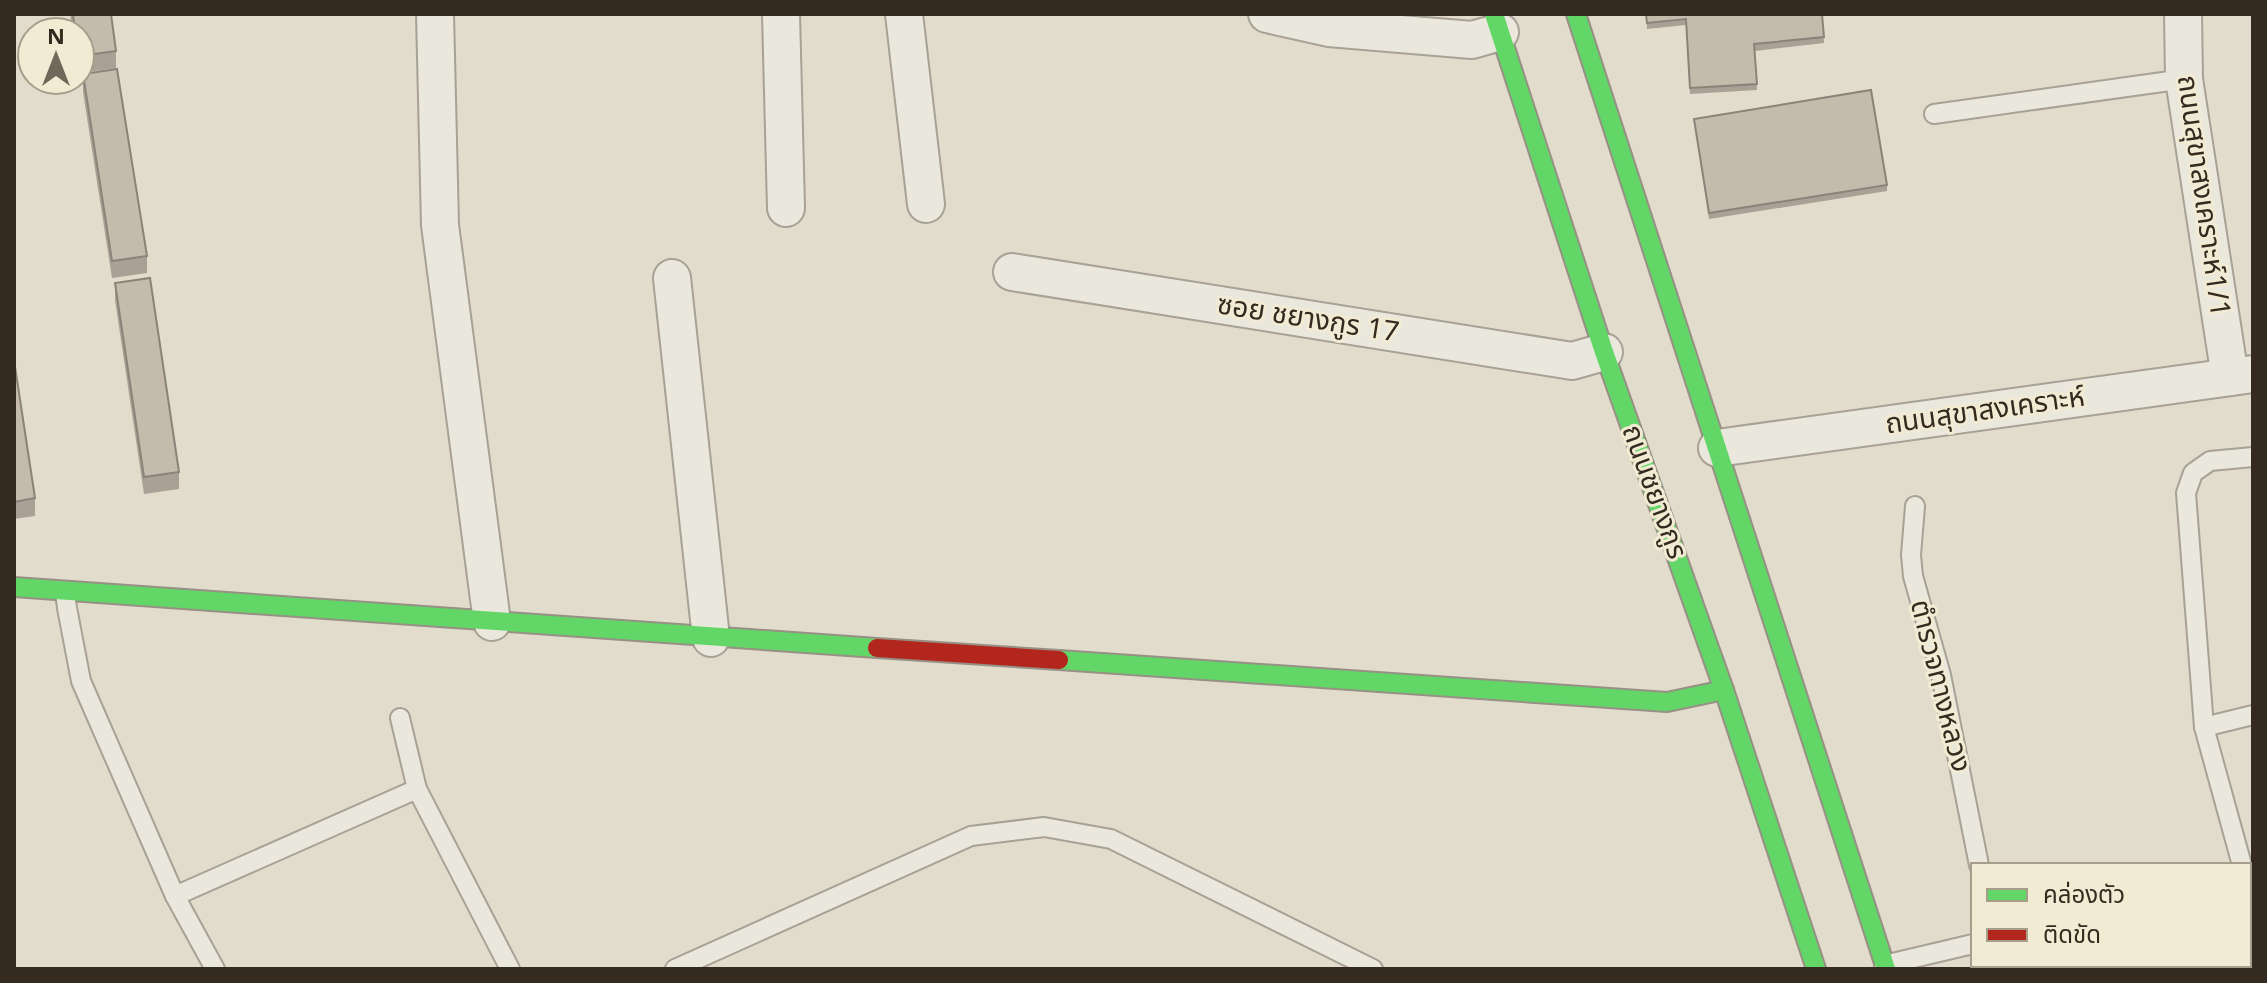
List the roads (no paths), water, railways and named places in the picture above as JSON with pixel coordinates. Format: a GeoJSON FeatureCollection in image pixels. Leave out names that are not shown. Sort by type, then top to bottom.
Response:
{"type":"FeatureCollection","features":[{"type":"Feature","properties":{"kind":"main road"},"geometry":{"type":"LineString","coordinates":[[1576,14],[1885,967]]}},
{"type":"Feature","properties":{"kind":"main road","name":"ถนนชยางกูร"},"geometry":{"type":"LineString","coordinates":[[1497,23],[1604,352],[1724,690],[1816,969]]}},
{"type":"Feature","properties":{"kind":"main road"},"geometry":{"type":"LineString","coordinates":[[14,587],[711,638],[1667,702],[1724,690]]}},
{"type":"Feature","properties":{"kind":"street"},"geometry":{"type":"LineString","coordinates":[[435,14],[440,225],[492,622]]}},
{"type":"Feature","properties":{"kind":"street"},"geometry":{"type":"LineString","coordinates":[[781,14],[786,208]]}},
{"type":"Feature","properties":{"kind":"street"},"geometry":{"type":"LineString","coordinates":[[904,14],[926,204]]}},
{"type":"Feature","properties":{"kind":"street"},"geometry":{"type":"LineString","coordinates":[[1267,14],[1329,28],[1472,40],[1497,23]]}},
{"type":"Feature","properties":{"kind":"street","name":"ถนนสุขาสงเคราะห์1/1"},"geometry":{"type":"LineString","coordinates":[[2183,14],[2184,79],[2242,376]]}},
{"type":"Feature","properties":{"kind":"street","name":"ซอย ชยางกูร 17"},"geometry":{"type":"LineString","coordinates":[[1012,272],[1572,361],[1604,352]]}},
{"type":"Feature","properties":{"kind":"street"},"geometry":{"type":"LineString","coordinates":[[672,278],[711,638]]}},
{"type":"Feature","properties":{"kind":"street","name":"ถนนสุขาสงเคราะห์"},"geometry":{"type":"LineString","coordinates":[[1717,448],[2242,376]]}},
{"type":"Feature","properties":{"kind":"lane"},"geometry":{"type":"LineString","coordinates":[[1934,114],[2184,79]]}},
{"type":"Feature","properties":{"kind":"lane"},"geometry":{"type":"LineString","coordinates":[[2241,863],[2204,727],[2186,493],[2193,473],[2210,461],[2253,457]]}},
{"type":"Feature","properties":{"kind":"lane","name":"ตำรวจทางหลวง"},"geometry":{"type":"LineString","coordinates":[[1915,506],[1911,555],[1913,576],[1941,675],[1979,863]]}},
{"type":"Feature","properties":{"kind":"lane"},"geometry":{"type":"LineString","coordinates":[[65,592],[81,681],[175,896],[215,969]]}},
{"type":"Feature","properties":{"kind":"lane"},"geometry":{"type":"LineString","coordinates":[[2204,727],[2253,715]]}},
{"type":"Feature","properties":{"kind":"lane"},"geometry":{"type":"LineString","coordinates":[[400,718],[417,789],[510,969]]}},
{"type":"Feature","properties":{"kind":"lane"},"geometry":{"type":"LineString","coordinates":[[175,896],[417,789]]}},
{"type":"Feature","properties":{"kind":"lane"},"geometry":{"type":"LineString","coordinates":[[675,969],[971,836],[1044,827],[1111,839],[1373,969]]}},
{"type":"Feature","properties":{"kind":"lane"},"geometry":{"type":"LineString","coordinates":[[1885,967],[1971,945]]}}]}
